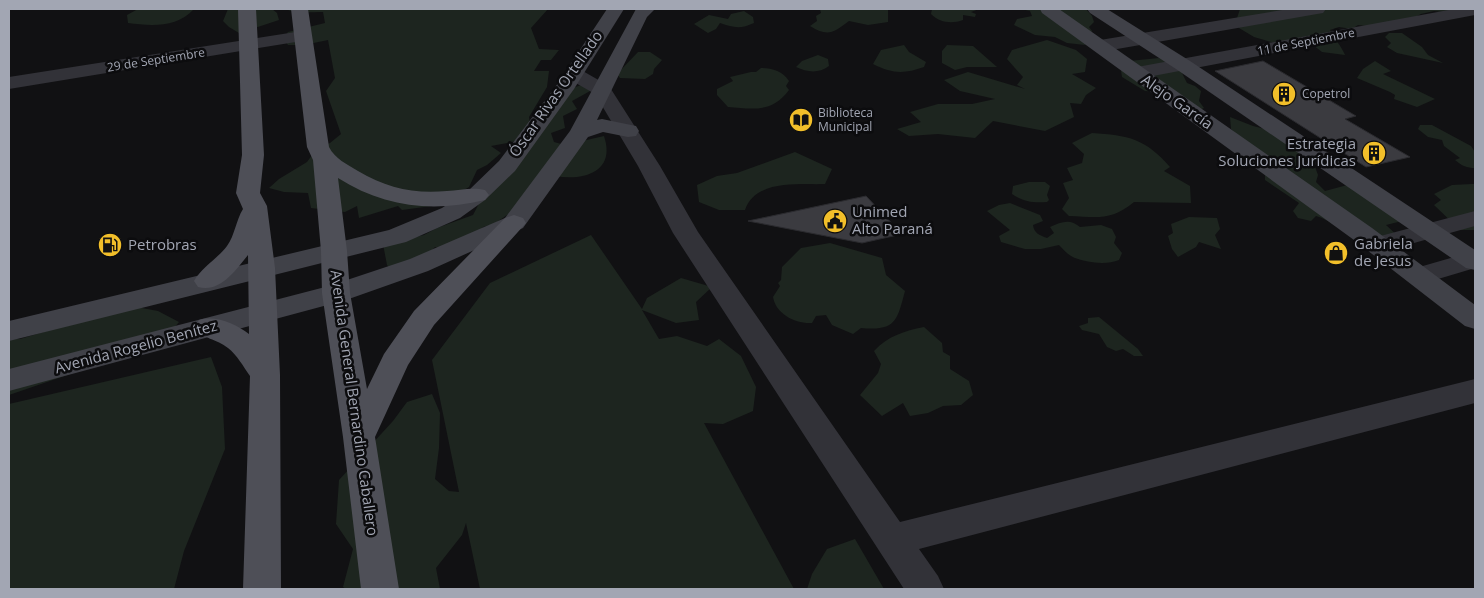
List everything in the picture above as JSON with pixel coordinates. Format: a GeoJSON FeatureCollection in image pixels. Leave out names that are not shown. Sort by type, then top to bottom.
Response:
{"type":"FeatureCollection","features":[{"type":"Feature","properties":{"kind":"main road"},"geometry":{"type":"LineString","coordinates":[[247,9],[253,155],[248,193],[255,206],[262,268],[265,374],[262,589]]}},
{"type":"Feature","properties":{"kind":"main road","name":"Avenida General Bernardino Caballero"},"geometry":{"type":"LineString","coordinates":[[298,9],[318,147],[324,160],[334,251],[336,293],[359,436],[380,589]]}},
{"type":"Feature","properties":{"kind":"main road"},"geometry":{"type":"LineString","coordinates":[[324,160],[372,187],[403,197],[432,199],[477,195]]}},
{"type":"Feature","properties":{"kind":"main road"},"geometry":{"type":"LineString","coordinates":[[208,281],[241,246],[255,206]]}},
{"type":"Feature","properties":{"kind":"main road"},"geometry":{"type":"LineString","coordinates":[[359,436],[395,362],[424,318],[514,223]]}},
{"type":"Feature","properties":{"kind":"main road"},"geometry":{"type":"LineString","coordinates":[[209,328],[224,331],[247,347],[265,374]]}},
{"type":"Feature","properties":{"kind":"street","name":"Óscar Rivas Ortellado"},"geometry":{"type":"LineString","coordinates":[[262,268],[397,236],[451,213],[477,195],[519,151],[574,74],[614,9]]}},
{"type":"Feature","properties":{"kind":"street","name":"Óscar Rivas Ortellado"},"geometry":{"type":"LineString","coordinates":[[514,223],[580,132],[640,14],[646,9]]}},
{"type":"Feature","properties":{"kind":"street","name":"Alejo García"},"geometry":{"type":"LineString","coordinates":[[1048,9],[1378,245],[1475,319]]}},
{"type":"Feature","properties":{"kind":"street"},"geometry":{"type":"LineString","coordinates":[[1096,9],[1144,39],[1474,260]]}},
{"type":"Feature","properties":{"kind":"street"},"geometry":{"type":"LineString","coordinates":[[1100,46],[1317,9]]}},
{"type":"Feature","properties":{"kind":"street","name":"11 de Septiembre"},"geometry":{"type":"LineString","coordinates":[[1137,73],[1475,10]]}},
{"type":"Feature","properties":{"kind":"street","name":"29 de Septiembre"},"geometry":{"type":"LineString","coordinates":[[9,83],[302,36]]}},
{"type":"Feature","properties":{"kind":"street"},"geometry":{"type":"LineString","coordinates":[[574,74],[602,90],[628,131],[686,233],[925,589]]}},
{"type":"Feature","properties":{"kind":"street"},"geometry":{"type":"LineString","coordinates":[[580,132],[602,125],[628,131]]}},
{"type":"Feature","properties":{"kind":"street"},"geometry":{"type":"LineString","coordinates":[[1378,245],[1475,218]]}},
{"type":"Feature","properties":{"kind":"street"},"geometry":{"type":"LineString","coordinates":[[336,293],[419,265],[514,223]]}},
{"type":"Feature","properties":{"kind":"street"},"geometry":{"type":"LineString","coordinates":[[1418,276],[1474,260]]}},
{"type":"Feature","properties":{"kind":"street"},"geometry":{"type":"LineString","coordinates":[[9,331],[262,268]]}},
{"type":"Feature","properties":{"kind":"street","name":"Avenida Rogelio Benítez"},"geometry":{"type":"LineString","coordinates":[[9,380],[336,293]]}},
{"type":"Feature","properties":{"kind":"street"},"geometry":{"type":"LineString","coordinates":[[893,540],[1475,391]]}},
{"type":"Feature","properties":{"kind":"shaded area"},"geometry":{"type":"Polygon","coordinates":[[[138,9],[194,9],[180,20],[172,23],[146,25],[128,23],[127,15],[138,9]]]}},
{"type":"Feature","properties":{"kind":"shaded area"},"geometry":{"type":"Polygon","coordinates":[[[228,9],[272,9],[277,13],[279,20],[239,33],[223,21],[228,9]]]}},
{"type":"Feature","properties":{"kind":"shaded area"},"geometry":{"type":"Polygon","coordinates":[[[285,9],[548,9],[531,28],[539,49],[559,50],[551,60],[541,60],[534,71],[549,71],[547,87],[529,117],[531,133],[528,139],[491,146],[501,153],[487,165],[477,170],[469,187],[439,205],[402,210],[398,206],[359,218],[357,206],[345,212],[311,208],[308,193],[284,192],[269,188],[279,179],[307,162],[318,147],[330,143],[341,134],[326,91],[335,78],[328,40],[304,45],[288,45],[283,38],[288,32],[325,23],[323,12],[299,12],[285,9]]]}},
{"type":"Feature","properties":{"kind":"shaded area"},"geometry":{"type":"Polygon","coordinates":[[[820,9],[888,9],[888,22],[868,25],[849,21],[834,31],[821,32],[810,26],[817,21],[816,16],[821,13],[820,9]]]}},
{"type":"Feature","properties":{"kind":"shaded area"},"geometry":{"type":"Polygon","coordinates":[[[932,9],[979,9],[971,12],[976,14],[975,17],[963,15],[963,20],[950,22],[942,21],[935,17],[931,14],[932,9]]]}},
{"type":"Feature","properties":{"kind":"shaded area"},"geometry":{"type":"Polygon","coordinates":[[[1021,9],[1086,9],[1094,22],[1089,27],[1092,31],[1085,45],[1067,43],[1055,37],[1035,35],[1014,25],[1017,19],[1032,16],[1030,11],[1021,9]]]}},
{"type":"Feature","properties":{"kind":"shaded area"},"geometry":{"type":"Polygon","coordinates":[[[1240,9],[1475,9],[1475,11],[1460,14],[1434,11],[1421,14],[1392,29],[1358,25],[1352,29],[1339,27],[1330,30],[1345,55],[1322,52],[1308,41],[1281,45],[1254,37],[1239,28],[1237,18],[1240,9]]]}},
{"type":"Feature","properties":{"kind":"shaded area"},"geometry":{"type":"Polygon","coordinates":[[[744,11],[753,17],[754,23],[737,27],[720,23],[716,29],[708,33],[694,24],[709,15],[728,19],[731,14],[744,11]]]}},
{"type":"Feature","properties":{"kind":"shaded area"},"geometry":{"type":"Polygon","coordinates":[[[1389,33],[1402,33],[1422,47],[1428,55],[1443,63],[1397,53],[1387,47],[1391,43],[1385,37],[1389,33]]]}},
{"type":"Feature","properties":{"kind":"shaded area"},"geometry":{"type":"Polygon","coordinates":[[[1047,40],[1076,50],[1087,59],[1085,72],[1072,74],[1096,88],[1086,95],[1081,104],[1070,103],[1074,117],[1045,131],[993,121],[975,138],[938,134],[909,136],[897,129],[921,122],[910,112],[938,104],[972,104],[995,99],[960,91],[944,80],[968,72],[1025,89],[1017,85],[1023,77],[1007,59],[1012,50],[1047,40]]]}},
{"type":"Feature","properties":{"kind":"shaded area"},"geometry":{"type":"Polygon","coordinates":[[[904,45],[909,52],[926,62],[924,67],[898,72],[873,64],[881,50],[904,45]]]}},
{"type":"Feature","properties":{"kind":"shaded area"},"geometry":{"type":"Polygon","coordinates":[[[947,45],[973,46],[997,67],[967,67],[955,70],[942,63],[942,51],[947,45]]]}},
{"type":"Feature","properties":{"kind":"shaded area"},"geometry":{"type":"Polygon","coordinates":[[[638,52],[650,52],[662,60],[654,69],[653,74],[645,79],[620,78],[617,74],[638,52]]]}},
{"type":"Feature","properties":{"kind":"shaded area"},"geometry":{"type":"Polygon","coordinates":[[[818,55],[828,59],[829,66],[825,69],[812,71],[796,67],[802,61],[818,55]]]}},
{"type":"Feature","properties":{"kind":"shaded area"},"geometry":{"type":"Polygon","coordinates":[[[1159,58],[1180,69],[1187,83],[1201,91],[1199,101],[1204,108],[1197,111],[1157,92],[1145,91],[1122,77],[1121,71],[1129,61],[1159,58]]]}},
{"type":"Feature","properties":{"kind":"shaded area"},"geometry":{"type":"Polygon","coordinates":[[[1375,61],[1391,71],[1383,74],[1435,99],[1417,107],[1394,99],[1395,95],[1390,92],[1357,78],[1363,69],[1375,61]]]}},
{"type":"Feature","properties":{"kind":"shaded area"},"geometry":{"type":"Polygon","coordinates":[[[761,68],[777,71],[789,81],[786,86],[789,90],[776,103],[754,109],[728,107],[717,95],[717,89],[733,81],[730,77],[756,72],[761,68]]]}},
{"type":"Feature","properties":{"kind":"shaded area"},"geometry":{"type":"Polygon","coordinates":[[[581,85],[592,90],[572,101],[577,109],[563,116],[565,128],[551,133],[554,142],[565,145],[604,136],[607,148],[601,166],[595,171],[577,177],[555,176],[520,199],[510,213],[494,224],[483,227],[477,235],[444,249],[435,247],[422,261],[392,271],[387,265],[383,244],[424,235],[437,228],[473,215],[485,192],[562,92],[581,85]]]}},
{"type":"Feature","properties":{"kind":"shaded area"},"geometry":{"type":"Polygon","coordinates":[[[1230,117],[1265,129],[1310,153],[1318,175],[1316,182],[1325,191],[1351,184],[1406,220],[1386,225],[1401,239],[1358,238],[1349,235],[1326,220],[1316,216],[1311,221],[1298,218],[1293,211],[1299,203],[1265,180],[1265,175],[1272,170],[1231,129],[1230,117]]]}},
{"type":"Feature","properties":{"kind":"shaded area"},"geometry":{"type":"Polygon","coordinates":[[[1420,125],[1432,125],[1471,146],[1475,152],[1475,168],[1469,168],[1455,160],[1460,158],[1444,146],[1442,140],[1428,137],[1418,129],[1420,125]]]}},
{"type":"Feature","properties":{"kind":"shaded area"},"geometry":{"type":"Polygon","coordinates":[[[1092,133],[1126,137],[1144,144],[1153,150],[1170,167],[1164,171],[1190,186],[1191,203],[1134,202],[1118,212],[1104,217],[1069,216],[1062,209],[1069,198],[1063,183],[1073,180],[1067,168],[1082,163],[1084,154],[1072,143],[1092,133]]]}},
{"type":"Feature","properties":{"kind":"shaded area"},"geometry":{"type":"Polygon","coordinates":[[[795,152],[832,169],[825,184],[791,184],[768,188],[750,200],[745,210],[719,210],[699,202],[697,185],[717,176],[737,173],[795,152]]]}},
{"type":"Feature","properties":{"kind":"shaded area"},"geometry":{"type":"Polygon","coordinates":[[[1029,182],[1045,182],[1050,186],[1047,195],[1049,200],[1047,202],[1029,201],[1012,194],[1013,186],[1029,182]]]}},
{"type":"Feature","properties":{"kind":"shaded area"},"geometry":{"type":"Polygon","coordinates":[[[1475,184],[1475,230],[1460,230],[1434,205],[1441,200],[1434,194],[1452,185],[1475,184]]]}},
{"type":"Feature","properties":{"kind":"shaded area"},"geometry":{"type":"Polygon","coordinates":[[[1010,203],[1040,215],[1043,221],[1033,225],[1034,230],[1047,238],[1054,233],[1050,227],[1065,222],[1073,222],[1080,227],[1101,225],[1112,229],[1116,237],[1114,243],[1122,253],[1119,260],[1103,263],[1091,262],[1073,257],[1059,245],[1041,249],[1025,249],[1001,242],[999,236],[1010,230],[987,211],[999,205],[1010,203]]]}},
{"type":"Feature","properties":{"kind":"shaded area"},"geometry":{"type":"Polygon","coordinates":[[[1189,217],[1217,218],[1220,229],[1215,235],[1221,249],[1199,242],[1196,247],[1178,257],[1172,249],[1168,236],[1173,233],[1171,224],[1189,217]]]}},
{"type":"Feature","properties":{"kind":"shaded area"},"geometry":{"type":"Polygon","coordinates":[[[591,235],[642,309],[647,298],[681,278],[712,287],[696,302],[699,320],[676,323],[642,310],[659,339],[677,336],[707,346],[719,339],[741,356],[756,387],[753,411],[723,424],[704,423],[794,589],[480,589],[466,523],[462,535],[436,568],[440,589],[346,589],[343,587],[353,549],[336,524],[339,480],[393,421],[407,402],[432,394],[440,413],[439,448],[435,479],[449,491],[459,492],[432,360],[490,283],[591,235]]]}},
{"type":"Feature","properties":{"kind":"shaded area"},"geometry":{"type":"Polygon","coordinates":[[[830,243],[882,258],[886,275],[905,291],[897,317],[888,326],[873,329],[861,328],[853,334],[832,325],[826,315],[816,316],[812,323],[799,322],[787,317],[778,308],[773,297],[780,286],[778,283],[781,280],[782,267],[801,248],[830,243]]]}},
{"type":"Feature","properties":{"kind":"shaded area"},"geometry":{"type":"Polygon","coordinates":[[[131,306],[158,311],[179,322],[154,351],[82,370],[9,395],[9,339],[20,339],[131,306]]]}},
{"type":"Feature","properties":{"kind":"shaded area"},"geometry":{"type":"Polygon","coordinates":[[[1099,317],[1138,349],[1143,356],[1134,356],[1123,349],[1116,351],[1107,347],[1099,334],[1082,330],[1079,326],[1088,323],[1088,318],[1099,317]]]}},
{"type":"Feature","properties":{"kind":"shaded area"},"geometry":{"type":"Polygon","coordinates":[[[924,327],[942,343],[943,352],[950,356],[950,369],[969,381],[973,395],[961,405],[943,406],[928,413],[910,416],[903,403],[882,416],[860,395],[878,373],[881,364],[874,351],[885,341],[897,335],[924,327]]]}},
{"type":"Feature","properties":{"kind":"shaded area"},"geometry":{"type":"Polygon","coordinates":[[[211,357],[222,387],[225,449],[184,551],[174,589],[9,589],[9,404],[211,357]]]}},
{"type":"Feature","properties":{"kind":"shaded area"},"geometry":{"type":"Polygon","coordinates":[[[855,539],[884,589],[807,589],[812,574],[827,549],[855,539]]]}},
{"type":"Feature","properties":{"kind":"building","name":"Copetrol"},"geometry":{"type":"Polygon","coordinates":[[[1263,61],[1356,116],[1345,119],[1410,157],[1366,167],[1215,71],[1263,61]]]}},
{"type":"Feature","properties":{"kind":"building","name":"Unimed Alto Paraná"},"geometry":{"type":"Polygon","coordinates":[[[866,196],[902,234],[862,243],[748,221],[866,196]]]}},
{"type":"Feature","properties":{"kind":"place","name":"Copetrol"},"geometry":{"type":"Point","coordinates":[1284,94]}},
{"type":"Feature","properties":{"kind":"place","name":"Biblioteca Municipal"},"geometry":{"type":"Point","coordinates":[801,120]}},
{"type":"Feature","properties":{"kind":"place","name":"Estrategia Soluciones Jurídicas"},"geometry":{"type":"Point","coordinates":[1374,153]}},
{"type":"Feature","properties":{"kind":"place","name":"Unimed Alto Paraná"},"geometry":{"type":"Point","coordinates":[835,221]}},
{"type":"Feature","properties":{"kind":"place","name":"Petrobras"},"geometry":{"type":"Point","coordinates":[110,245]}},
{"type":"Feature","properties":{"kind":"place","name":"Gabriela de Jesus"},"geometry":{"type":"Point","coordinates":[1336,253]}}]}
